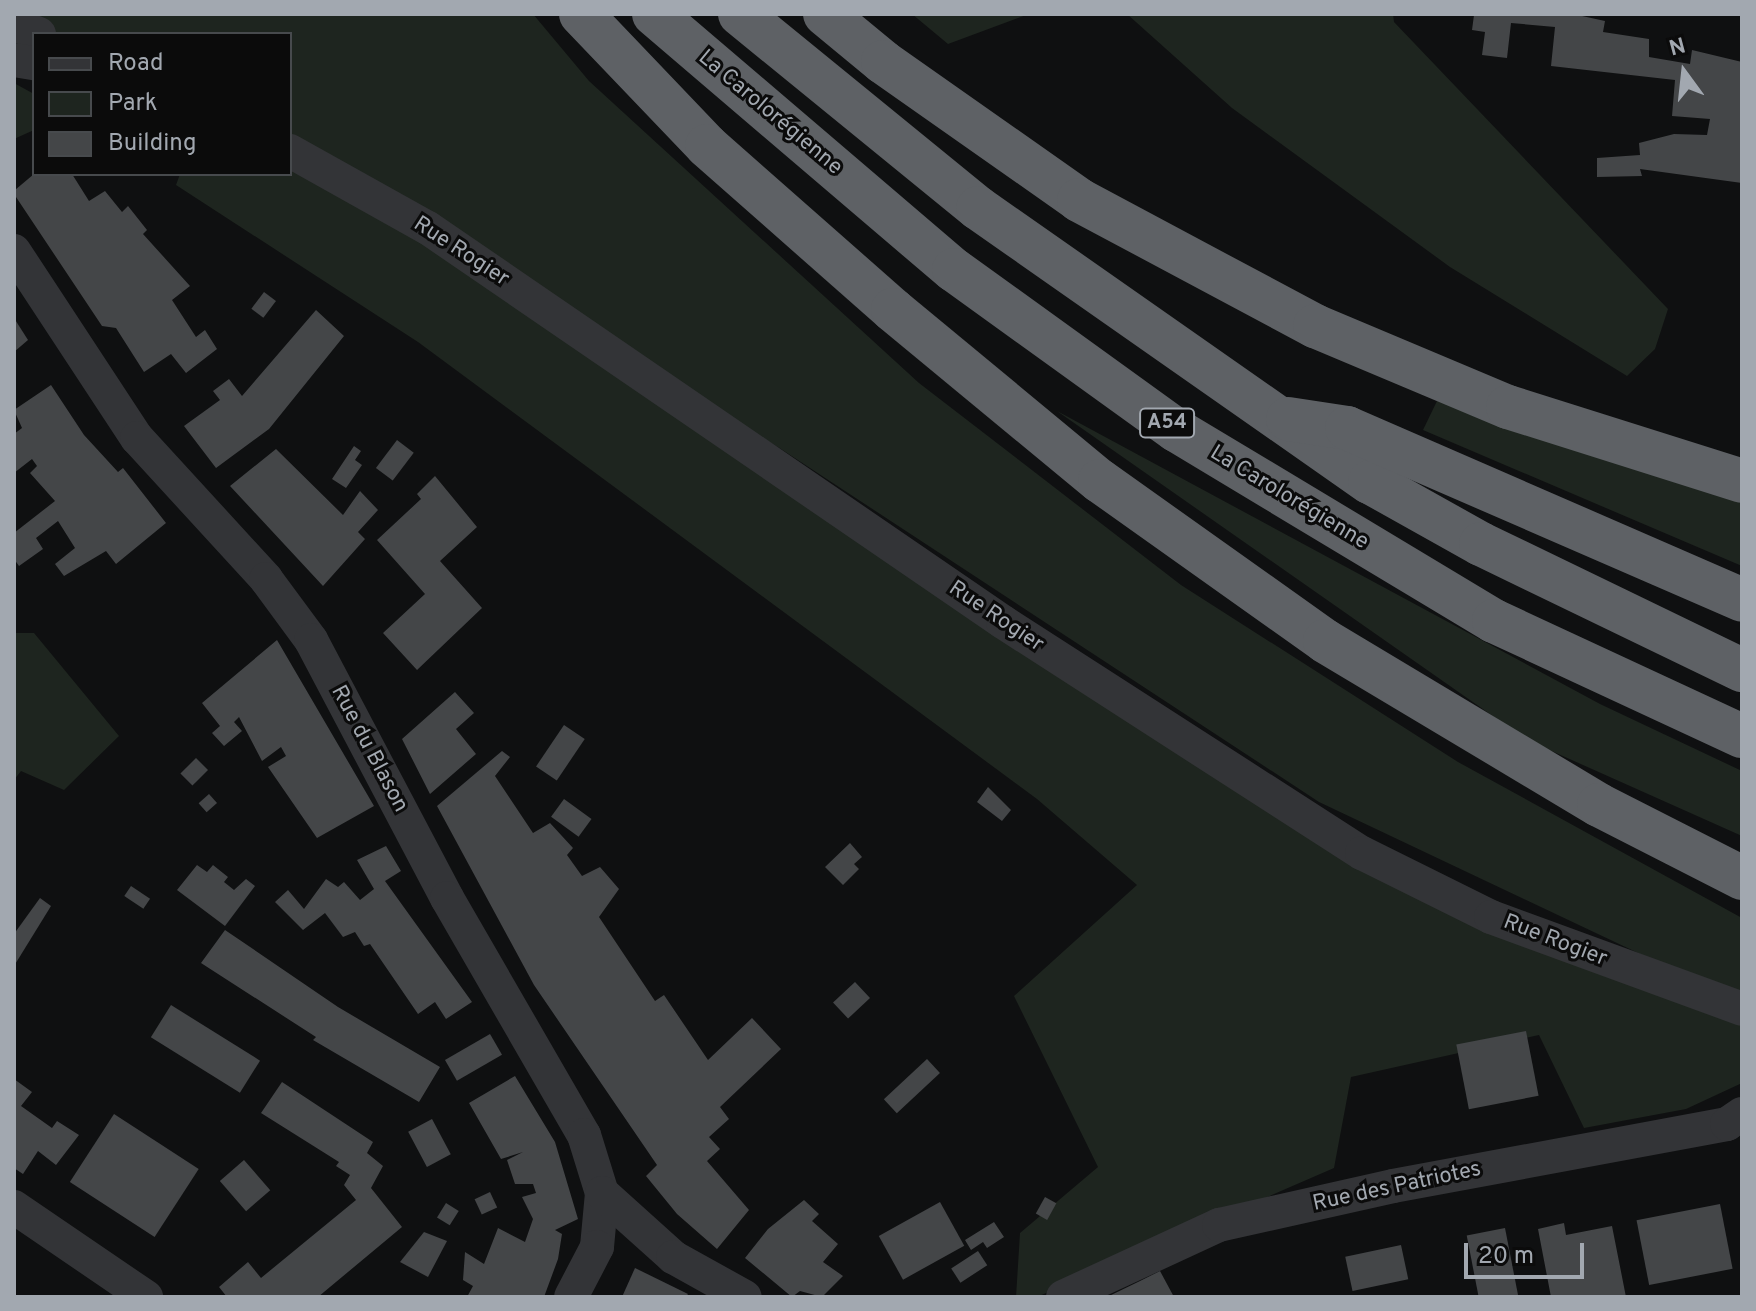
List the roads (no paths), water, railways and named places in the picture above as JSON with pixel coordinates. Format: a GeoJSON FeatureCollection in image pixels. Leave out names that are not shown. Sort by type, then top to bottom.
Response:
{"type":"FeatureCollection","features":[{"type":"Feature","properties":{"kind":"highway"},"geometry":{"type":"LineString","coordinates":[[581,14],[707,146],[893,310],[1100,481],[1325,641],[1599,805],[1742,878]]}},
{"type":"Feature","properties":{"kind":"highway","name":"La Carolorégienne"},"geometry":{"type":"LineString","coordinates":[[654,14],[954,270],[1176,430],[1494,621],[1742,736]]}},
{"type":"Feature","properties":{"kind":"highway"},"geometry":{"type":"LineString","coordinates":[[740,14],[978,208],[1370,482],[1481,544],[1742,670]]}},
{"type":"Feature","properties":{"kind":"highway"},"geometry":{"type":"LineString","coordinates":[[825,14],[883,62],[1079,200],[1315,326],[1508,407],[1742,481]]}},
{"type":"Feature","properties":{"kind":"highway"},"geometry":{"type":"LineString","coordinates":[[1277,417],[1347,428],[1742,600]]}},
{"type":"Feature","properties":{"kind":"street"},"geometry":{"type":"LineString","coordinates":[[14,24],[34,32]]}},
{"type":"Feature","properties":{"kind":"street","name":"Rue Rogier"},"geometry":{"type":"LineString","coordinates":[[292,152],[428,228],[1003,622],[1362,853],[1491,917],[1742,1009]]}},
{"type":"Feature","properties":{"kind":"street","name":"Rue du Blason"},"geometry":{"type":"LineString","coordinates":[[14,251],[137,438],[266,579],[311,640],[447,898],[584,1135],[602,1193],[597,1247],[571,1297]]}},
{"type":"Feature","properties":{"kind":"street","name":"Rue des Patriotes"},"geometry":{"type":"LineString","coordinates":[[1063,1297],[1219,1225],[1393,1186],[1727,1124],[1742,1114]]}},
{"type":"Feature","properties":{"kind":"street"},"geometry":{"type":"LineString","coordinates":[[602,1193],[673,1257],[745,1297]]}},
{"type":"Feature","properties":{"kind":"street"},"geometry":{"type":"LineString","coordinates":[[14,1207],[146,1297]]}}]}
